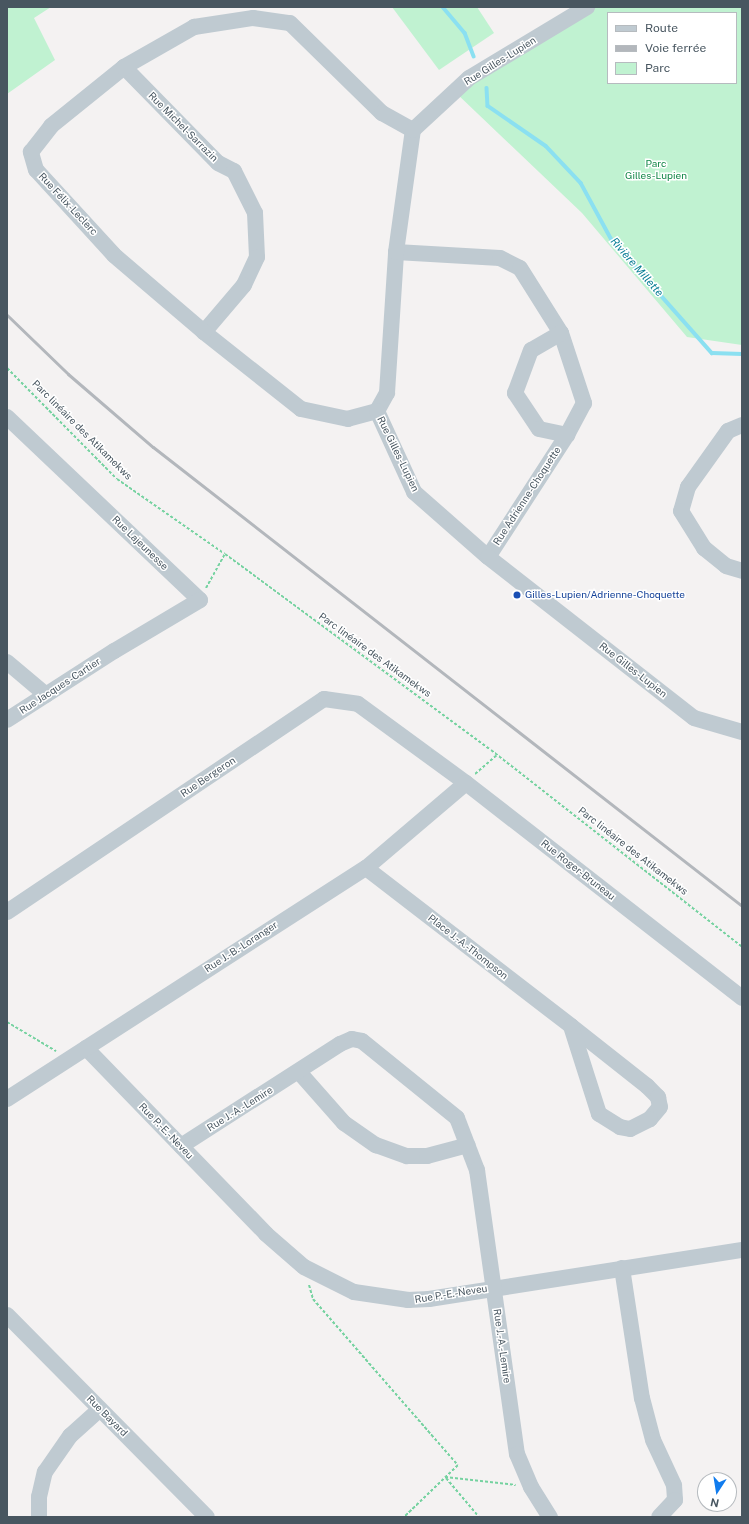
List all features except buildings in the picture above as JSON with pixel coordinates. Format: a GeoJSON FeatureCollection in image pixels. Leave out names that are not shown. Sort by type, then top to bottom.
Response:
{"type":"FeatureCollection","features":[{"type":"Feature","properties":{"kind":"street","name":"Rue Gilles-Lupien"},"geometry":{"type":"LineString","coordinates":[[587,7],[469,78],[412,130],[396,252],[387,393],[377,411],[414,492],[488,557],[694,718],[742,732]]}},
{"type":"Feature","properties":{"kind":"street","name":"Rue Félix-Leclerc"},"geometry":{"type":"LineString","coordinates":[[377,411],[348,419],[300,409],[204,332],[114,255],[36,170],[31,152],[51,126],[124,67],[194,27],[253,18],[290,23],[382,114],[412,130]]}},
{"type":"Feature","properties":{"kind":"street","name":"Rue Michel-Sarrazin"},"geometry":{"type":"LineString","coordinates":[[124,67],[218,163],[234,171],[255,213],[257,257],[244,285],[204,332]]}},
{"type":"Feature","properties":{"kind":"street","name":"Rue Adrienne-Choquette"},"geometry":{"type":"LineString","coordinates":[[396,252],[500,258],[520,268],[561,333],[584,403],[567,436],[488,557]]}},
{"type":"Feature","properties":{"kind":"street","name":"Rue Adrienne-Choquette"},"geometry":{"type":"LineString","coordinates":[[561,333],[531,350],[515,394],[539,429],[567,436]]}},
{"type":"Feature","properties":{"kind":"street","name":"Rue Lajeunesse"},"geometry":{"type":"LineString","coordinates":[[7,417],[200,600]]}},
{"type":"Feature","properties":{"kind":"street"},"geometry":{"type":"LineString","coordinates":[[742,425],[728,431],[688,487],[680,511],[704,548],[726,566],[742,571]]}},
{"type":"Feature","properties":{"kind":"street","name":"Rue Jacques-Cartier"},"geometry":{"type":"LineString","coordinates":[[7,720],[114,651],[200,600]]}},
{"type":"Feature","properties":{"kind":"street"},"geometry":{"type":"LineString","coordinates":[[7,662],[46,695]]}},
{"type":"Feature","properties":{"kind":"street","name":"Rue Bergeron"},"geometry":{"type":"LineString","coordinates":[[7,912],[324,699],[358,704],[413,744]]}},
{"type":"Feature","properties":{"kind":"street","name":"Rue Roger-Bruneau"},"geometry":{"type":"LineString","coordinates":[[413,744],[466,783],[742,998]]}},
{"type":"Feature","properties":{"kind":"street","name":"Rue J.-B.-Loranger"},"geometry":{"type":"LineString","coordinates":[[7,1099],[366,868],[466,783]]}},
{"type":"Feature","properties":{"kind":"street","name":"Place J.-A.-Thompson"},"geometry":{"type":"LineString","coordinates":[[366,868],[571,1026],[658,1097],[660,1107],[650,1119],[630,1129],[620,1127],[599,1114],[571,1026]]}},
{"type":"Feature","properties":{"kind":"street","name":"Rue J.-A.-Lemire"},"geometry":{"type":"LineString","coordinates":[[181,1146],[299,1072],[340,1044],[352,1039],[362,1041],[457,1118],[477,1170],[517,1454],[531,1487],[550,1517]]}},
{"type":"Feature","properties":{"kind":"street","name":"Rue P.-E.-Neveu"},"geometry":{"type":"LineString","coordinates":[[86,1048],[266,1234],[304,1267],[354,1292],[382,1298],[429,1299],[494,1287],[742,1250]]}},
{"type":"Feature","properties":{"kind":"street"},"geometry":{"type":"LineString","coordinates":[[299,1072],[344,1123],[376,1145],[407,1156],[438,1154],[468,1145]]}},
{"type":"Feature","properties":{"kind":"street"},"geometry":{"type":"LineString","coordinates":[[622,1268],[642,1398],[653,1440],[674,1485],[675,1500],[659,1517]]}},
{"type":"Feature","properties":{"kind":"street","name":"Rue Bayard"},"geometry":{"type":"LineString","coordinates":[[7,1315],[207,1517]]}},
{"type":"Feature","properties":{"kind":"street"},"geometry":{"type":"LineString","coordinates":[[39,1517],[39,1498],[45,1472],[70,1436],[100,1409]]}},
{"type":"Feature","properties":{"kind":"path","name":"Parc linéaire des Atikamekws"},"geometry":{"type":"LineString","coordinates":[[7,368],[117,479],[225,554],[497,755],[742,948]]}},
{"type":"Feature","properties":{"kind":"path"},"geometry":{"type":"LineString","coordinates":[[200,600],[225,554]]}},
{"type":"Feature","properties":{"kind":"path"},"geometry":{"type":"LineString","coordinates":[[466,783],[497,755]]}},
{"type":"Feature","properties":{"kind":"path"},"geometry":{"type":"LineString","coordinates":[[7,1022],[70,1059]]}},
{"type":"Feature","properties":{"kind":"path"},"geometry":{"type":"LineString","coordinates":[[304,1267],[313,1299],[458,1465],[404,1517]]}},
{"type":"Feature","properties":{"kind":"path"},"geometry":{"type":"LineString","coordinates":[[445,1477],[531,1487]]}},
{"type":"Feature","properties":{"kind":"path"},"geometry":{"type":"LineString","coordinates":[[445,1477],[479,1517]]}},
{"type":"Feature","properties":{"kind":"green space"},"geometry":{"type":"Polygon","coordinates":[[[7,7],[51,7],[34,18],[55,60],[7,94],[7,7]]]}},
{"type":"Feature","properties":{"kind":"green space"},"geometry":{"type":"Polygon","coordinates":[[[392,7],[477,7],[494,33],[439,70],[392,7]]]}},
{"type":"Feature","properties":{"kind":"green space","name":"Parc Gilles-Lupien"},"geometry":{"type":"Polygon","coordinates":[[[589,7],[742,7],[742,345],[687,337],[582,213],[455,92],[589,7]]]}},
{"type":"Feature","properties":{"kind":"waterway","name":"Rivière Millette"},"geometry":{"type":"LineString","coordinates":[[443,7],[465,33],[474,56]]}},
{"type":"Feature","properties":{"kind":"waterway","name":"Rivière Millette"},"geometry":{"type":"LineString","coordinates":[[487,88],[488,106],[546,146],[581,183],[612,240],[712,353],[742,354]]}},
{"type":"Feature","properties":{"kind":"railway"},"geometry":{"type":"LineString","coordinates":[[7,315],[68,374],[153,447],[742,906]]}},
{"type":"Feature","properties":{"kind":"place","name":"Gilles-Lupien/Adrienne-Choquette"},"geometry":{"type":"Point","coordinates":[517,595]}}]}
